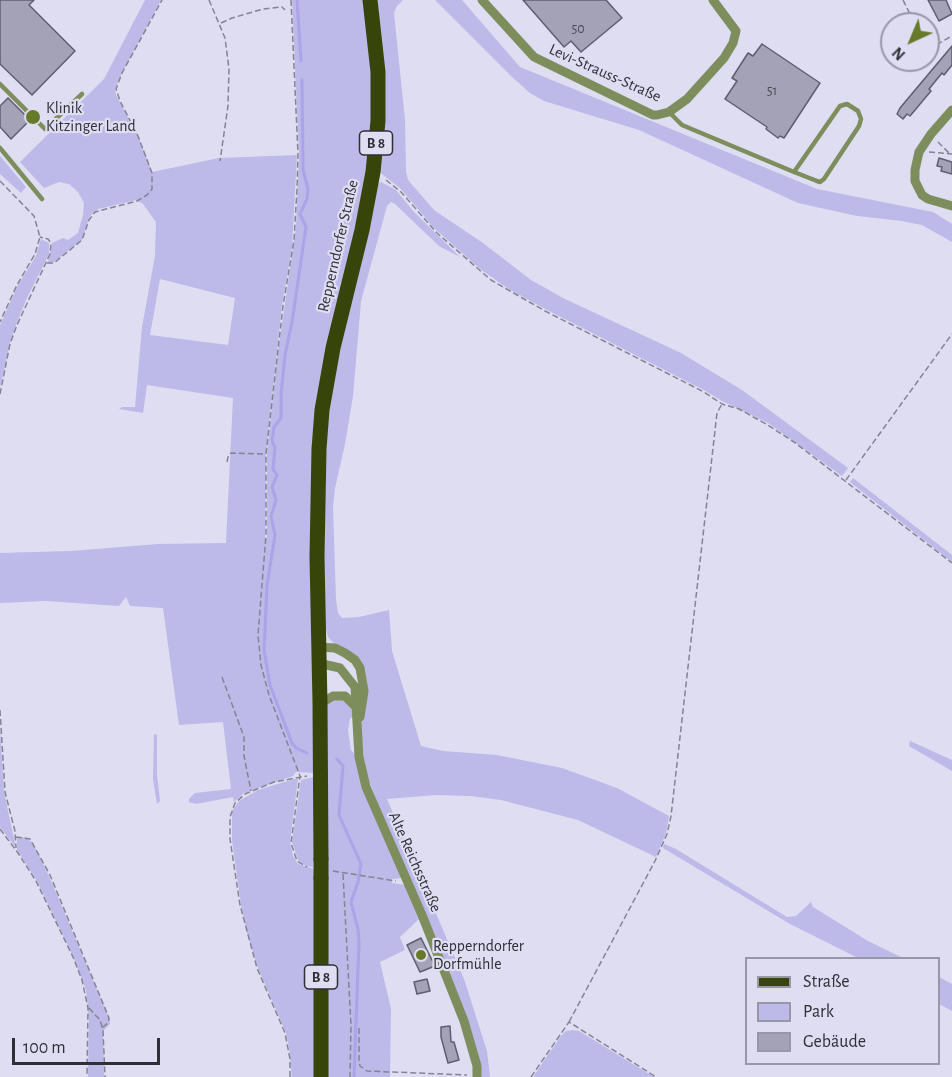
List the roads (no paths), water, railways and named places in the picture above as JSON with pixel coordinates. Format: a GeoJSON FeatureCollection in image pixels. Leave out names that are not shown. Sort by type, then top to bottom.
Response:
{"type":"FeatureCollection","features":[{"type":"Feature","properties":{"kind":"main road","name":"Repperndorfer Straße"},"geometry":{"type":"LineString","coordinates":[[318,655],[317,499],[319,449],[327,377],[362,230],[373,172],[378,121],[378,72],[370,0]]}},
{"type":"Feature","properties":{"kind":"main road","name":"B 8"},"geometry":{"type":"LineString","coordinates":[[318,655],[321,1077]]}},
{"type":"Feature","properties":{"kind":"street","name":"Levi-Strauss-Straße"},"geometry":{"type":"LineString","coordinates":[[482,0],[525,49],[545,64],[653,115],[669,112],[687,99],[724,58],[733,43],[735,31],[713,0]]}},
{"type":"Feature","properties":{"kind":"street"},"geometry":{"type":"LineString","coordinates":[[952,110],[931,134],[920,152],[915,170],[915,181],[918,188],[928,199],[952,206]]}},
{"type":"Feature","properties":{"kind":"street","name":"Alte Reichsstraße"},"geometry":{"type":"LineString","coordinates":[[318,655],[335,648],[345,653],[360,668],[364,691],[358,725]]}},
{"type":"Feature","properties":{"kind":"street","name":"Alte Reichsstraße"},"geometry":{"type":"LineString","coordinates":[[318,655],[340,668],[355,687],[358,757],[366,787],[464,1021],[477,1076]]}},
{"type":"Feature","properties":{"kind":"street"},"geometry":{"type":"LineString","coordinates":[[320,704],[333,696],[345,696],[356,707]]}},
{"type":"Feature","properties":{"kind":"lane"},"geometry":{"type":"LineString","coordinates":[[0,84],[45,129],[82,94]]}},
{"type":"Feature","properties":{"kind":"lane","name":"Levi-Strauss-Straße"},"geometry":{"type":"LineString","coordinates":[[669,112],[682,125],[817,182],[822,181],[859,126],[861,119],[858,111],[847,104],[840,106],[794,172]]}},
{"type":"Feature","properties":{"kind":"lane"},"geometry":{"type":"LineString","coordinates":[[0,148],[42,199]]}},
{"type":"Feature","properties":{"kind":"waterway"},"geometry":{"type":"LineString","coordinates":[[297,0],[301,61]]}},
{"type":"Feature","properties":{"kind":"waterway"},"geometry":{"type":"LineString","coordinates":[[302,80],[303,170],[308,189],[307,199],[300,214],[306,227],[285,355],[281,418],[274,427],[272,440],[275,448],[273,469],[277,475],[272,487],[276,500],[271,516],[275,535],[267,585],[264,650],[270,685],[292,743],[296,748],[307,753]]}},
{"type":"Feature","properties":{"kind":"waterway"},"geometry":{"type":"LineString","coordinates":[[337,759],[343,766],[339,815],[361,864],[351,902],[359,943],[354,1077]]}},
{"type":"Feature","properties":{"kind":"place","name":"Klinik Kitzinger Land"},"geometry":{"type":"Point","coordinates":[33,117]}},
{"type":"Feature","properties":{"kind":"place","name":"Repperndorfer Dorfmühle"},"geometry":{"type":"Point","coordinates":[421,955]}}]}
